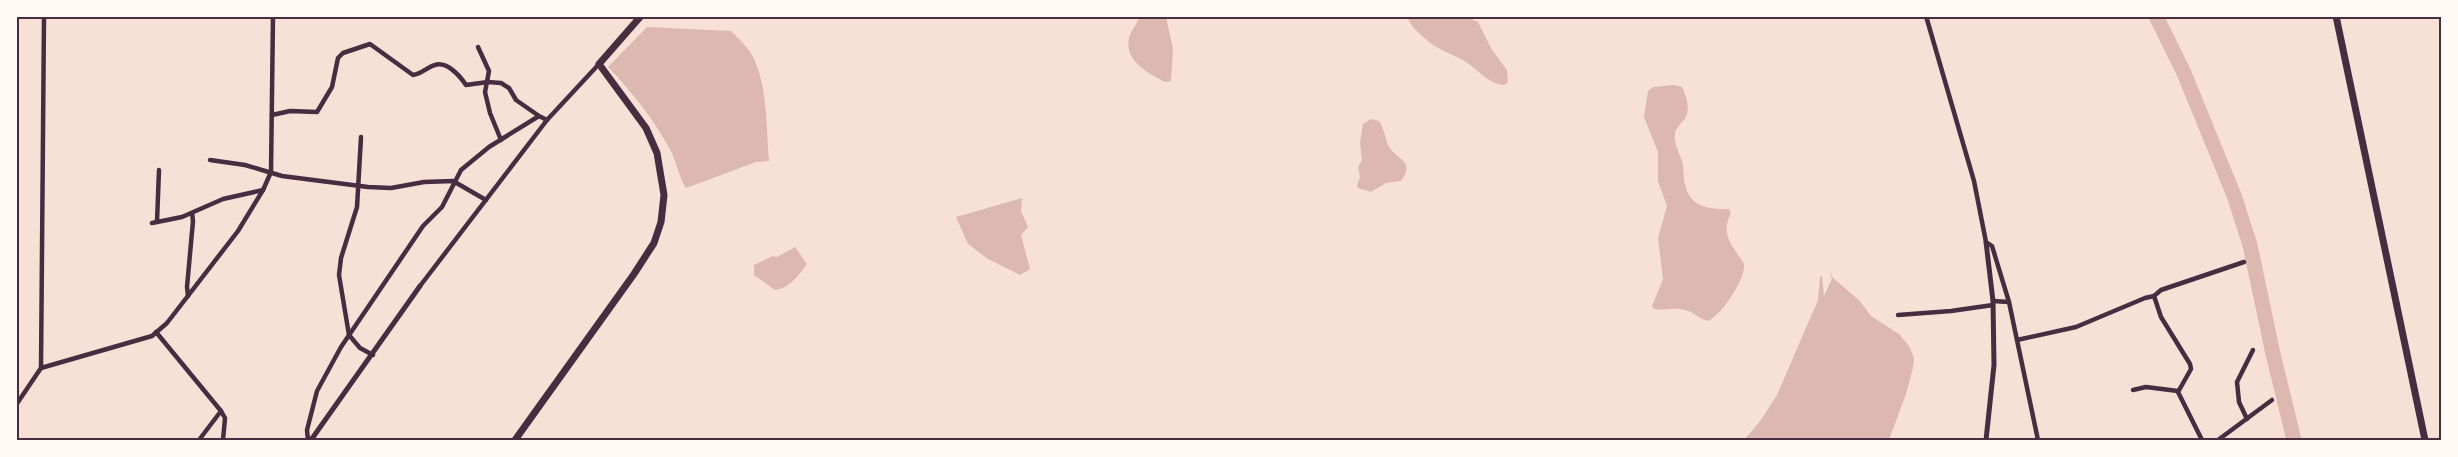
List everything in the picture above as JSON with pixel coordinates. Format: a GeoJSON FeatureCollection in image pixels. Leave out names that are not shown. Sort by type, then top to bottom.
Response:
{"type":"FeatureCollection","features":[{"type":"Feature","properties":{"kind":"main road"},"geometry":{"type":"LineString","coordinates":[[515,441],[634,274],[654,243],[661,222],[664,195],[657,153],[646,128],[599,64],[641,16]]}},
{"type":"Feature","properties":{"kind":"main road"},"geometry":{"type":"LineString","coordinates":[[2336,16],[2425,441]]}},
{"type":"Feature","properties":{"kind":"street"},"geometry":{"type":"LineString","coordinates":[[16,405],[41,368],[44,16]]}},
{"type":"Feature","properties":{"kind":"street"},"geometry":{"type":"LineString","coordinates":[[41,368],[152,336],[167,323],[238,231],[263,190],[271,172],[273,16]]}},
{"type":"Feature","properties":{"kind":"street"},"geometry":{"type":"LineString","coordinates":[[1926,16],[1974,181],[1986,242],[1993,303],[1994,365],[1986,441]]}},
{"type":"Feature","properties":{"kind":"street"},"geometry":{"type":"LineString","coordinates":[[272,115],[290,111],[317,112],[332,87],[338,58],[343,53],[370,44],[414,75],[435,65],[444,64],[466,85],[501,83],[509,88],[516,100],[547,120]]}},
{"type":"Feature","properties":{"kind":"street"},"geometry":{"type":"LineString","coordinates":[[478,47],[489,71],[485,92],[490,113],[501,140]]}},
{"type":"Feature","properties":{"kind":"street"},"geometry":{"type":"LineString","coordinates":[[310,441],[420,286],[547,120],[599,64]]}},
{"type":"Feature","properties":{"kind":"street"},"geometry":{"type":"LineString","coordinates":[[310,441],[306,430],[317,391],[349,335],[423,226],[442,207],[461,170],[501,140],[539,116]]}},
{"type":"Feature","properties":{"kind":"street"},"geometry":{"type":"LineString","coordinates":[[361,137],[362,156],[357,207],[341,258],[339,275],[349,335],[360,348],[373,355]]}},
{"type":"Feature","properties":{"kind":"street"},"geometry":{"type":"LineString","coordinates":[[210,160],[245,165],[271,172],[391,188],[424,182],[455,182],[486,200]]}},
{"type":"Feature","properties":{"kind":"street"},"geometry":{"type":"LineString","coordinates":[[159,170],[154,222],[182,217],[223,199],[263,190]]}},
{"type":"Feature","properties":{"kind":"street"},"geometry":{"type":"LineString","coordinates":[[188,296],[186,288],[192,213]]}},
{"type":"Feature","properties":{"kind":"street"},"geometry":{"type":"LineString","coordinates":[[1986,242],[1992,246],[2009,303],[2038,441]]}},
{"type":"Feature","properties":{"kind":"street"},"geometry":{"type":"LineString","coordinates":[[2017,340],[2076,327],[2154,296],[2161,290],[2244,262]]}},
{"type":"Feature","properties":{"kind":"street"},"geometry":{"type":"LineString","coordinates":[[2154,296],[2162,317],[2191,369],[2178,391]]}},
{"type":"Feature","properties":{"kind":"street"},"geometry":{"type":"LineString","coordinates":[[1898,315],[2009,303]]}},
{"type":"Feature","properties":{"kind":"street"},"geometry":{"type":"LineString","coordinates":[[156,333],[221,411],[225,418],[223,441]]}},
{"type":"Feature","properties":{"kind":"street"},"geometry":{"type":"LineString","coordinates":[[2247,418],[2240,402],[2237,382],[2253,350]]}},
{"type":"Feature","properties":{"kind":"street"},"geometry":{"type":"LineString","coordinates":[[2133,390],[2146,387],[2178,391]]}},
{"type":"Feature","properties":{"kind":"street"},"geometry":{"type":"LineString","coordinates":[[2178,391],[2202,441]]}},
{"type":"Feature","properties":{"kind":"street"},"geometry":{"type":"LineString","coordinates":[[2218,441],[2272,400]]}},
{"type":"Feature","properties":{"kind":"street"},"geometry":{"type":"LineString","coordinates":[[199,441],[221,411]]}},
{"type":"Feature","properties":{"kind":"shaded area"},"geometry":{"type":"Polygon","coordinates":[[[1408,16],[1467,17],[1478,22],[1492,50],[1507,70],[1508,82],[1505,85],[1495,83],[1464,61],[1432,44],[1412,26],[1408,16]]]}},
{"type":"Feature","properties":{"kind":"shaded area"},"geometry":{"type":"Polygon","coordinates":[[[1140,17],[1166,17],[1173,49],[1171,81],[1165,82],[1145,70],[1130,53],[1129,38],[1140,17]]]}},
{"type":"Feature","properties":{"kind":"shaded area"},"geometry":{"type":"Polygon","coordinates":[[[647,27],[731,31],[744,44],[754,59],[762,83],[769,161],[756,162],[686,188],[672,153],[651,119],[608,67],[647,27]]]}},
{"type":"Feature","properties":{"kind":"shaded area"},"geometry":{"type":"Polygon","coordinates":[[[1674,85],[1682,87],[1688,105],[1687,114],[1676,130],[1675,137],[1688,192],[1691,198],[1701,206],[1729,209],[1731,213],[1727,234],[1744,264],[1741,278],[1732,296],[1720,312],[1708,321],[1685,310],[1654,309],[1652,306],[1663,279],[1658,238],[1667,206],[1658,181],[1658,152],[1644,117],[1648,91],[1653,87],[1674,85]]]}},
{"type":"Feature","properties":{"kind":"shaded area"},"geometry":{"type":"Polygon","coordinates":[[[1371,119],[1379,121],[1388,145],[1403,160],[1407,168],[1401,181],[1386,183],[1371,192],[1358,188],[1357,185],[1360,177],[1358,167],[1362,160],[1360,143],[1363,124],[1371,119]]]}},
{"type":"Feature","properties":{"kind":"shaded area"},"geometry":{"type":"Polygon","coordinates":[[[1022,198],[1021,211],[1028,227],[1021,235],[1030,269],[1020,275],[988,259],[968,244],[956,217],[1022,198]]]}},
{"type":"Feature","properties":{"kind":"shaded area"},"geometry":{"type":"Polygon","coordinates":[[[795,247],[807,264],[790,284],[775,290],[754,275],[754,265],[773,256],[777,257],[795,247]]]}},
{"type":"Feature","properties":{"kind":"shaded area"},"geometry":{"type":"Polygon","coordinates":[[[1829,269],[1833,278],[1859,300],[1871,316],[1899,334],[1909,346],[1914,358],[1906,394],[1889,440],[1744,440],[1761,420],[1777,395],[1818,300],[1820,277],[1822,276],[1824,296],[1832,279],[1829,269]]]}},
{"type":"Feature","properties":{"kind":"waterway"},"geometry":{"type":"LineString","coordinates":[[2156,16],[2184,73],[2235,198],[2250,245],[2294,440]]}}]}
